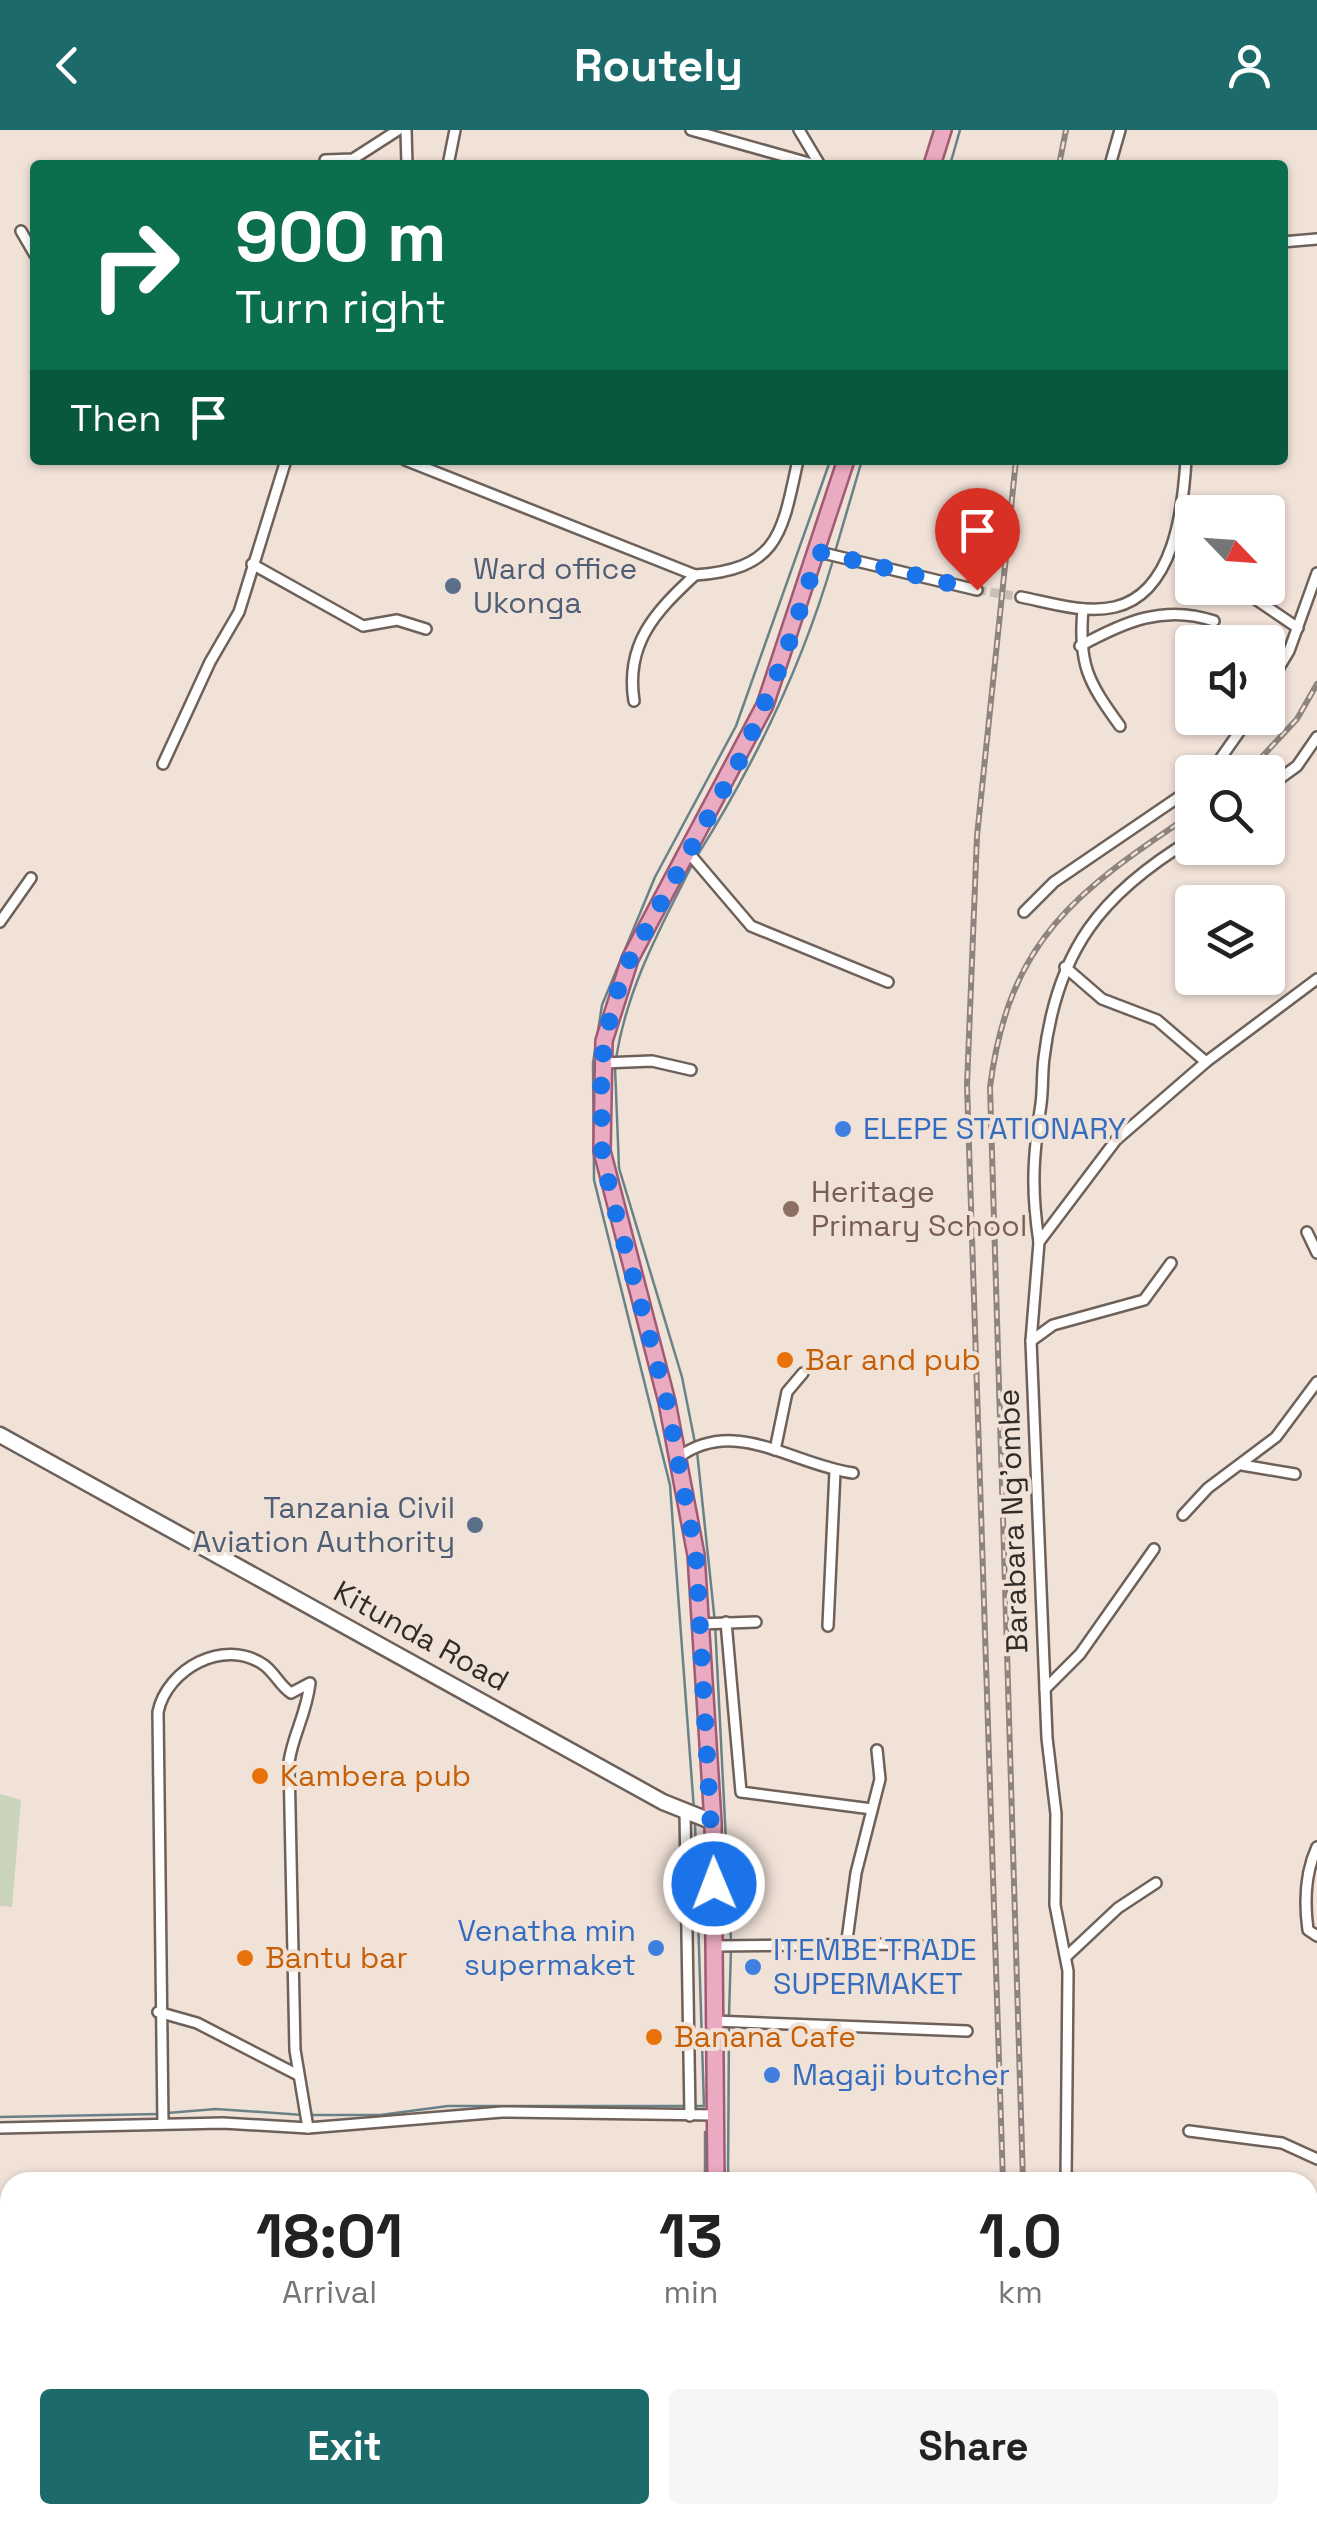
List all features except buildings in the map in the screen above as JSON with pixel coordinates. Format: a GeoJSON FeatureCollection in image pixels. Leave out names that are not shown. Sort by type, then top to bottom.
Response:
{"type":"FeatureCollection","features":[{"type":"Feature","properties":{"kind":"main road"},"geometry":{"type":"LineString","coordinates":[[933,160],[942,130]]}},
{"type":"Feature","properties":{"kind":"main road"},"geometry":{"type":"LineString","coordinates":[[716,2172],[713,1822],[696,1555],[679,1456],[602,1151],[601,1064],[613,1003],[630,959],[765,704],[819,552],[845,465]]}},
{"type":"Feature","properties":{"kind":"street"},"geometry":{"type":"LineString","coordinates":[[324,160],[353,158],[398,130]]}},
{"type":"Feature","properties":{"kind":"street"},"geometry":{"type":"LineString","coordinates":[[406,130],[406,160]]}},
{"type":"Feature","properties":{"kind":"street"},"geometry":{"type":"LineString","coordinates":[[449,160],[455,130]]}},
{"type":"Feature","properties":{"kind":"street"},"geometry":{"type":"LineString","coordinates":[[691,130],[800,160]]}},
{"type":"Feature","properties":{"kind":"street"},"geometry":{"type":"LineString","coordinates":[[798,130],[815,160]]}},
{"type":"Feature","properties":{"kind":"street"},"geometry":{"type":"LineString","coordinates":[[1111,160],[1120,130]]}},
{"type":"Feature","properties":{"kind":"street"},"geometry":{"type":"LineString","coordinates":[[22,230],[30,246]]}},
{"type":"Feature","properties":{"kind":"street"},"geometry":{"type":"LineString","coordinates":[[1288,241],[1317,239]]}},
{"type":"Feature","properties":{"kind":"street"},"geometry":{"type":"LineString","coordinates":[[163,764],[210,662],[234,624],[284,465]]}},
{"type":"Feature","properties":{"kind":"street"},"geometry":{"type":"LineString","coordinates":[[418,465],[695,575],[744,568],[764,556],[783,522],[797,465]]}},
{"type":"Feature","properties":{"kind":"street"},"geometry":{"type":"LineString","coordinates":[[1182,495],[1185,465]]}},
{"type":"Feature","properties":{"kind":"street"},"geometry":{"type":"LineString","coordinates":[[1022,597],[1084,609],[1114,607],[1136,599],[1150,584],[1175,536]]}},
{"type":"Feature","properties":{"kind":"street"},"geometry":{"type":"LineString","coordinates":[[819,552],[977,590]]}},
{"type":"Feature","properties":{"kind":"street"},"geometry":{"type":"LineString","coordinates":[[252,564],[363,626],[397,620],[426,629]]}},
{"type":"Feature","properties":{"kind":"street"},"geometry":{"type":"LineString","coordinates":[[1285,653],[1317,573]]}},
{"type":"Feature","properties":{"kind":"street"},"geometry":{"type":"LineString","coordinates":[[634,701],[631,666],[636,648],[669,599],[695,575]]}},
{"type":"Feature","properties":{"kind":"street"},"geometry":{"type":"LineString","coordinates":[[1265,605],[1298,628]]}},
{"type":"Feature","properties":{"kind":"street"},"geometry":{"type":"LineString","coordinates":[[1084,609],[1080,646],[1085,672],[1120,726]]}},
{"type":"Feature","properties":{"kind":"street"},"geometry":{"type":"LineString","coordinates":[[1080,646],[1111,630],[1161,614],[1192,614],[1214,620]]}},
{"type":"Feature","properties":{"kind":"street"},"geometry":{"type":"LineString","coordinates":[[1285,775],[1297,766],[1317,737]]}},
{"type":"Feature","properties":{"kind":"street"},"geometry":{"type":"LineString","coordinates":[[1024,912],[1054,882],[1175,800]]}},
{"type":"Feature","properties":{"kind":"street","name":"Barabara Ng'ombe"},"geometry":{"type":"LineString","coordinates":[[1066,2172],[1068,1955],[1055,1905],[1056,1814],[1045,1689],[1031,1341],[1039,1242],[1031,1188],[1032,1150],[1046,1046],[1065,967],[1088,925],[1126,883],[1175,850]]}},
{"type":"Feature","properties":{"kind":"street"},"geometry":{"type":"LineString","coordinates":[[688,852],[750,926],[888,982]]}},
{"type":"Feature","properties":{"kind":"street"},"geometry":{"type":"LineString","coordinates":[[0,922],[31,878]]}},
{"type":"Feature","properties":{"kind":"street"},"geometry":{"type":"LineString","coordinates":[[1065,967],[1102,999],[1157,1020],[1206,1062]]}},
{"type":"Feature","properties":{"kind":"street"},"geometry":{"type":"LineString","coordinates":[[1039,1242],[1104,1152],[1206,1062],[1317,979]]}},
{"type":"Feature","properties":{"kind":"street"},"geometry":{"type":"LineString","coordinates":[[601,1064],[652,1061],[690,1070]]}},
{"type":"Feature","properties":{"kind":"street"},"geometry":{"type":"LineString","coordinates":[[1307,1232],[1317,1253]]}},
{"type":"Feature","properties":{"kind":"street"},"geometry":{"type":"LineString","coordinates":[[1031,1341],[1052,1325],[1144,1300],[1171,1264]]}},
{"type":"Feature","properties":{"kind":"street"},"geometry":{"type":"LineString","coordinates":[[775,1450],[787,1392],[803,1374]]}},
{"type":"Feature","properties":{"kind":"street"},"geometry":{"type":"LineString","coordinates":[[1184,1515],[1208,1488],[1276,1436],[1317,1382]]}},
{"type":"Feature","properties":{"kind":"street","name":"Kitunda Road"},"geometry":{"type":"LineString","coordinates":[[0,1435],[95,1491],[684,1812],[713,1822]]}},
{"type":"Feature","properties":{"kind":"street"},"geometry":{"type":"LineString","coordinates":[[679,1456],[696,1444],[730,1438],[835,1471],[853,1473]]}},
{"type":"Feature","properties":{"kind":"street"},"geometry":{"type":"LineString","coordinates":[[1242,1465],[1295,1474]]}},
{"type":"Feature","properties":{"kind":"street"},"geometry":{"type":"LineString","coordinates":[[828,1626],[835,1471]]}},
{"type":"Feature","properties":{"kind":"street"},"geometry":{"type":"LineString","coordinates":[[1045,1689],[1080,1654],[1154,1549]]}},
{"type":"Feature","properties":{"kind":"street"},"geometry":{"type":"LineString","coordinates":[[726,1622],[741,1792],[872,1810]]}},
{"type":"Feature","properties":{"kind":"street"},"geometry":{"type":"LineString","coordinates":[[700,1624],[756,1622]]}},
{"type":"Feature","properties":{"kind":"street"},"geometry":{"type":"LineString","coordinates":[[162,2124],[158,1712],[162,1694],[176,1677],[207,1657],[251,1659],[266,1666],[292,1694],[310,1683],[306,1714],[292,1740],[290,1762],[298,2075],[308,2128]]}},
{"type":"Feature","properties":{"kind":"street"},"geometry":{"type":"LineString","coordinates":[[846,1947],[856,1873],[880,1780],[878,1750]]}},
{"type":"Feature","properties":{"kind":"street"},"geometry":{"type":"LineString","coordinates":[[684,1812],[690,2116]]}},
{"type":"Feature","properties":{"kind":"street"},"geometry":{"type":"LineString","coordinates":[[1317,1847],[1306,1884],[1305,1906],[1308,1930],[1317,1936]]}},
{"type":"Feature","properties":{"kind":"street"},"geometry":{"type":"LineString","coordinates":[[1068,1955],[1118,1908],[1156,1883]]}},
{"type":"Feature","properties":{"kind":"street"},"geometry":{"type":"LineString","coordinates":[[714,1946],[898,1944],[964,1951]]}},
{"type":"Feature","properties":{"kind":"street"},"geometry":{"type":"LineString","coordinates":[[158,2012],[196,2023],[298,2075]]}},
{"type":"Feature","properties":{"kind":"street"},"geometry":{"type":"LineString","coordinates":[[714,2021],[967,2031]]}},
{"type":"Feature","properties":{"kind":"street"},"geometry":{"type":"LineString","coordinates":[[0,2128],[162,2124],[308,2128],[502,2112],[714,2114]]}},
{"type":"Feature","properties":{"kind":"street"},"geometry":{"type":"LineString","coordinates":[[1189,2130],[1282,2143],[1317,2160]]}},
{"type":"Feature","properties":{"kind":"green space"},"geometry":{"type":"Polygon","coordinates":[[[0,1794],[21,1800],[12,1907],[0,1906],[0,1794]]]}},
{"type":"Feature","properties":{"kind":"waterway"},"geometry":{"type":"LineString","coordinates":[[951,160],[960,130]]}},
{"type":"Feature","properties":{"kind":"waterway"},"geometry":{"type":"LineString","coordinates":[[694,1810],[670,1485],[594,1180],[593,1063],[602,1005],[655,877],[736,726],[829,465]]}},
{"type":"Feature","properties":{"kind":"waterway"},"geometry":{"type":"LineString","coordinates":[[835,552],[861,465]]}},
{"type":"Feature","properties":{"kind":"waterway"},"geometry":{"type":"LineString","coordinates":[[697,856],[775,712],[807,637],[833,560]]}},
{"type":"Feature","properties":{"kind":"waterway"},"geometry":{"type":"LineString","coordinates":[[616,1059],[637,982],[693,863]]}},
{"type":"Feature","properties":{"kind":"waterway"},"geometry":{"type":"LineString","coordinates":[[615,1067],[619,1168],[682,1377],[695,1443]]}},
{"type":"Feature","properties":{"kind":"waterway"},"geometry":{"type":"LineString","coordinates":[[697,1451],[715,1623],[731,1941]]}},
{"type":"Feature","properties":{"kind":"waterway"},"geometry":{"type":"LineString","coordinates":[[695,1823],[704,2106],[695,2106]]}},
{"type":"Feature","properties":{"kind":"waterway"},"geometry":{"type":"LineString","coordinates":[[729,2016],[731,1949]]}},
{"type":"Feature","properties":{"kind":"waterway"},"geometry":{"type":"LineString","coordinates":[[728,2172],[729,2024]]}},
{"type":"Feature","properties":{"kind":"waterway"},"geometry":{"type":"LineString","coordinates":[[311,2115],[380,2115],[448,2106],[687,2106]]}},
{"type":"Feature","properties":{"kind":"waterway"},"geometry":{"type":"LineString","coordinates":[[167,2113],[216,2109],[303,2115]]}},
{"type":"Feature","properties":{"kind":"waterway"},"geometry":{"type":"LineString","coordinates":[[0,2117],[159,2114]]}},
{"type":"Feature","properties":{"kind":"waterway"},"geometry":{"type":"LineString","coordinates":[[705,2132],[705,2172]]}},
{"type":"Feature","properties":{"kind":"tunnel"},"geometry":{"type":"LineString","coordinates":[[977,590],[1021,597]]}},
{"type":"Feature","properties":{"kind":"railway"},"geometry":{"type":"LineString","coordinates":[[1060,160],[1066,130]]}},
{"type":"Feature","properties":{"kind":"railway"},"geometry":{"type":"LineString","coordinates":[[1003,2172],[967,1085],[977,836],[1015,465]]}},
{"type":"Feature","properties":{"kind":"railway"},"geometry":{"type":"LineString","coordinates":[[1264,755],[1297,719],[1317,684]]}},
{"type":"Feature","properties":{"kind":"railway"},"geometry":{"type":"LineString","coordinates":[[1023,2172],[990,1087],[999,1036],[1013,993],[1032,956],[1083,895],[1175,826]]}},
{"type":"Feature","properties":{"kind":"place","name":"Ward office Ukonga"},"geometry":{"type":"Point","coordinates":[453,586]}},
{"type":"Feature","properties":{"kind":"place","name":"ELEPE STATIONARY"},"geometry":{"type":"Point","coordinates":[843,1129]}},
{"type":"Feature","properties":{"kind":"place","name":"Heritage Primary School"},"geometry":{"type":"Point","coordinates":[791,1209]}},
{"type":"Feature","properties":{"kind":"place","name":"Bar and pub"},"geometry":{"type":"Point","coordinates":[785,1360]}},
{"type":"Feature","properties":{"kind":"place","name":"Tanzania Civil Aviation Authority"},"geometry":{"type":"Point","coordinates":[475,1525]}},
{"type":"Feature","properties":{"kind":"place","name":"Kambera pub"},"geometry":{"type":"Point","coordinates":[260,1776]}},
{"type":"Feature","properties":{"kind":"place","name":"Venatha min supermaket"},"geometry":{"type":"Point","coordinates":[656,1948]}},
{"type":"Feature","properties":{"kind":"place","name":"Bantu bar"},"geometry":{"type":"Point","coordinates":[245,1958]}},
{"type":"Feature","properties":{"kind":"place","name":"ITEMBE TRADE SUPERMAKET"},"geometry":{"type":"Point","coordinates":[753,1967]}},
{"type":"Feature","properties":{"kind":"place","name":"Banana Cafe"},"geometry":{"type":"Point","coordinates":[654,2037]}},
{"type":"Feature","properties":{"kind":"place","name":"Magaji butcher"},"geometry":{"type":"Point","coordinates":[772,2075]}},
{"type":"Feature","properties":{"kind":"route"},"geometry":{"type":"LineString","coordinates":[[714,1884],[696,1555],[667,1402],[602,1151],[604,1041],[630,959],[742,756],[765,704],[819,552],[977,590]]}}]}
